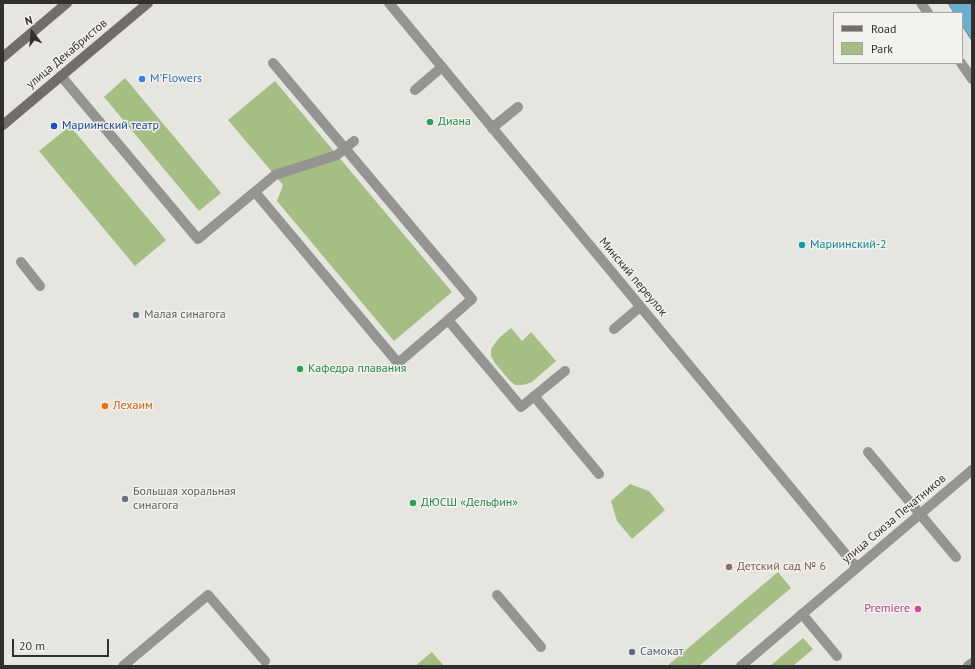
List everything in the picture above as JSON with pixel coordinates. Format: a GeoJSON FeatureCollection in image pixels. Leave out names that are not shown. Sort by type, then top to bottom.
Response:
{"type":"FeatureCollection","features":[{"type":"Feature","properties":{"kind":"main road"},"geometry":{"type":"LineString","coordinates":[[3,57],[67,3]]}},
{"type":"Feature","properties":{"kind":"main road","name":"улица Декабристов"},"geometry":{"type":"LineString","coordinates":[[3,125],[148,3]]}},
{"type":"Feature","properties":{"kind":"street","name":"Минский переулок"},"geometry":{"type":"LineString","coordinates":[[389,3],[857,568]]}},
{"type":"Feature","properties":{"kind":"street"},"geometry":{"type":"LineString","coordinates":[[921,3],[927,12]]}},
{"type":"Feature","properties":{"kind":"street"},"geometry":{"type":"LineString","coordinates":[[256,192],[398,363],[472,299],[273,63]]}},
{"type":"Feature","properties":{"kind":"street"},"geometry":{"type":"LineString","coordinates":[[962,64],[972,79]]}},
{"type":"Feature","properties":{"kind":"street"},"geometry":{"type":"LineString","coordinates":[[415,90],[442,67]]}},
{"type":"Feature","properties":{"kind":"street"},"geometry":{"type":"LineString","coordinates":[[61,76],[198,239],[275,175],[337,155],[354,142]]}},
{"type":"Feature","properties":{"kind":"street"},"geometry":{"type":"LineString","coordinates":[[492,128],[518,107]]}},
{"type":"Feature","properties":{"kind":"street"},"geometry":{"type":"LineString","coordinates":[[21,262],[40,286]]}},
{"type":"Feature","properties":{"kind":"street"},"geometry":{"type":"LineString","coordinates":[[614,329],[640,307]]}},
{"type":"Feature","properties":{"kind":"street"},"geometry":{"type":"LineString","coordinates":[[448,320],[521,407],[565,371]]}},
{"type":"Feature","properties":{"kind":"street"},"geometry":{"type":"LineString","coordinates":[[534,396],[600,474]]}},
{"type":"Feature","properties":{"kind":"street"},"geometry":{"type":"LineString","coordinates":[[868,452],[956,557]]}},
{"type":"Feature","properties":{"kind":"street","name":"улица Союза Печатников"},"geometry":{"type":"LineString","coordinates":[[741,666],[972,470]]}},
{"type":"Feature","properties":{"kind":"street"},"geometry":{"type":"LineString","coordinates":[[123,666],[208,595],[265,661]]}},
{"type":"Feature","properties":{"kind":"street"},"geometry":{"type":"LineString","coordinates":[[497,595],[541,647]]}},
{"type":"Feature","properties":{"kind":"street"},"geometry":{"type":"LineString","coordinates":[[802,614],[837,656]]}},
{"type":"Feature","properties":{"kind":"street"},"geometry":{"type":"LineString","coordinates":[[968,666],[972,663]]}},
{"type":"Feature","properties":{"kind":"green space"},"geometry":{"type":"Polygon","coordinates":[[[125,78],[221,193],[199,211],[104,97],[125,78]]]}},
{"type":"Feature","properties":{"kind":"green space"},"geometry":{"type":"Polygon","coordinates":[[[275,81],[452,292],[394,341],[277,201],[283,185],[228,120],[275,81]]]}},
{"type":"Feature","properties":{"kind":"green space"},"geometry":{"type":"Polygon","coordinates":[[[70,126],[166,240],[135,266],[39,151],[70,126]]]}},
{"type":"Feature","properties":{"kind":"green space"},"geometry":{"type":"Polygon","coordinates":[[[511,328],[522,341],[531,332],[556,361],[532,382],[523,385],[515,385],[509,380],[491,356],[491,349],[499,338],[511,328]]]}},
{"type":"Feature","properties":{"kind":"green space"},"geometry":{"type":"Polygon","coordinates":[[[630,484],[649,491],[665,510],[632,539],[617,521],[611,501],[630,484]]]}},
{"type":"Feature","properties":{"kind":"green space"},"geometry":{"type":"Polygon","coordinates":[[[778,572],[791,588],[699,666],[667,666],[778,572]]]}},
{"type":"Feature","properties":{"kind":"green space"},"geometry":{"type":"Polygon","coordinates":[[[803,638],[813,649],[793,666],[770,666],[803,638]]]}},
{"type":"Feature","properties":{"kind":"green space"},"geometry":{"type":"Polygon","coordinates":[[[432,652],[444,666],[415,666],[432,652]]]}},
{"type":"Feature","properties":{"kind":"water"},"geometry":{"type":"Polygon","coordinates":[[[948,3],[972,3],[972,41],[963,27],[963,12],[953,12],[948,3]]]}},
{"type":"Feature","properties":{"kind":"place","name":"M'Flowers"},"geometry":{"type":"Point","coordinates":[142,79]}},
{"type":"Feature","properties":{"kind":"place","name":"Диана"},"geometry":{"type":"Point","coordinates":[430,122]}},
{"type":"Feature","properties":{"kind":"place","name":"Мариинский театр"},"geometry":{"type":"Point","coordinates":[54,126]}},
{"type":"Feature","properties":{"kind":"place","name":"Мариинский-2"},"geometry":{"type":"Point","coordinates":[802,245]}},
{"type":"Feature","properties":{"kind":"place","name":"Малая синагога"},"geometry":{"type":"Point","coordinates":[136,315]}},
{"type":"Feature","properties":{"kind":"place","name":"Кафедра плавания"},"geometry":{"type":"Point","coordinates":[300,369]}},
{"type":"Feature","properties":{"kind":"place","name":"Лехаим"},"geometry":{"type":"Point","coordinates":[105,406]}},
{"type":"Feature","properties":{"kind":"place","name":"Большая хоральная синагога"},"geometry":{"type":"Point","coordinates":[125,499]}},
{"type":"Feature","properties":{"kind":"place","name":"ДЮСШ «Дельфин»"},"geometry":{"type":"Point","coordinates":[413,503]}},
{"type":"Feature","properties":{"kind":"place","name":"Детский сад № 6"},"geometry":{"type":"Point","coordinates":[729,567]}},
{"type":"Feature","properties":{"kind":"place","name":"Premiere"},"geometry":{"type":"Point","coordinates":[918,609]}},
{"type":"Feature","properties":{"kind":"place","name":"Самокат"},"geometry":{"type":"Point","coordinates":[632,652]}}]}
